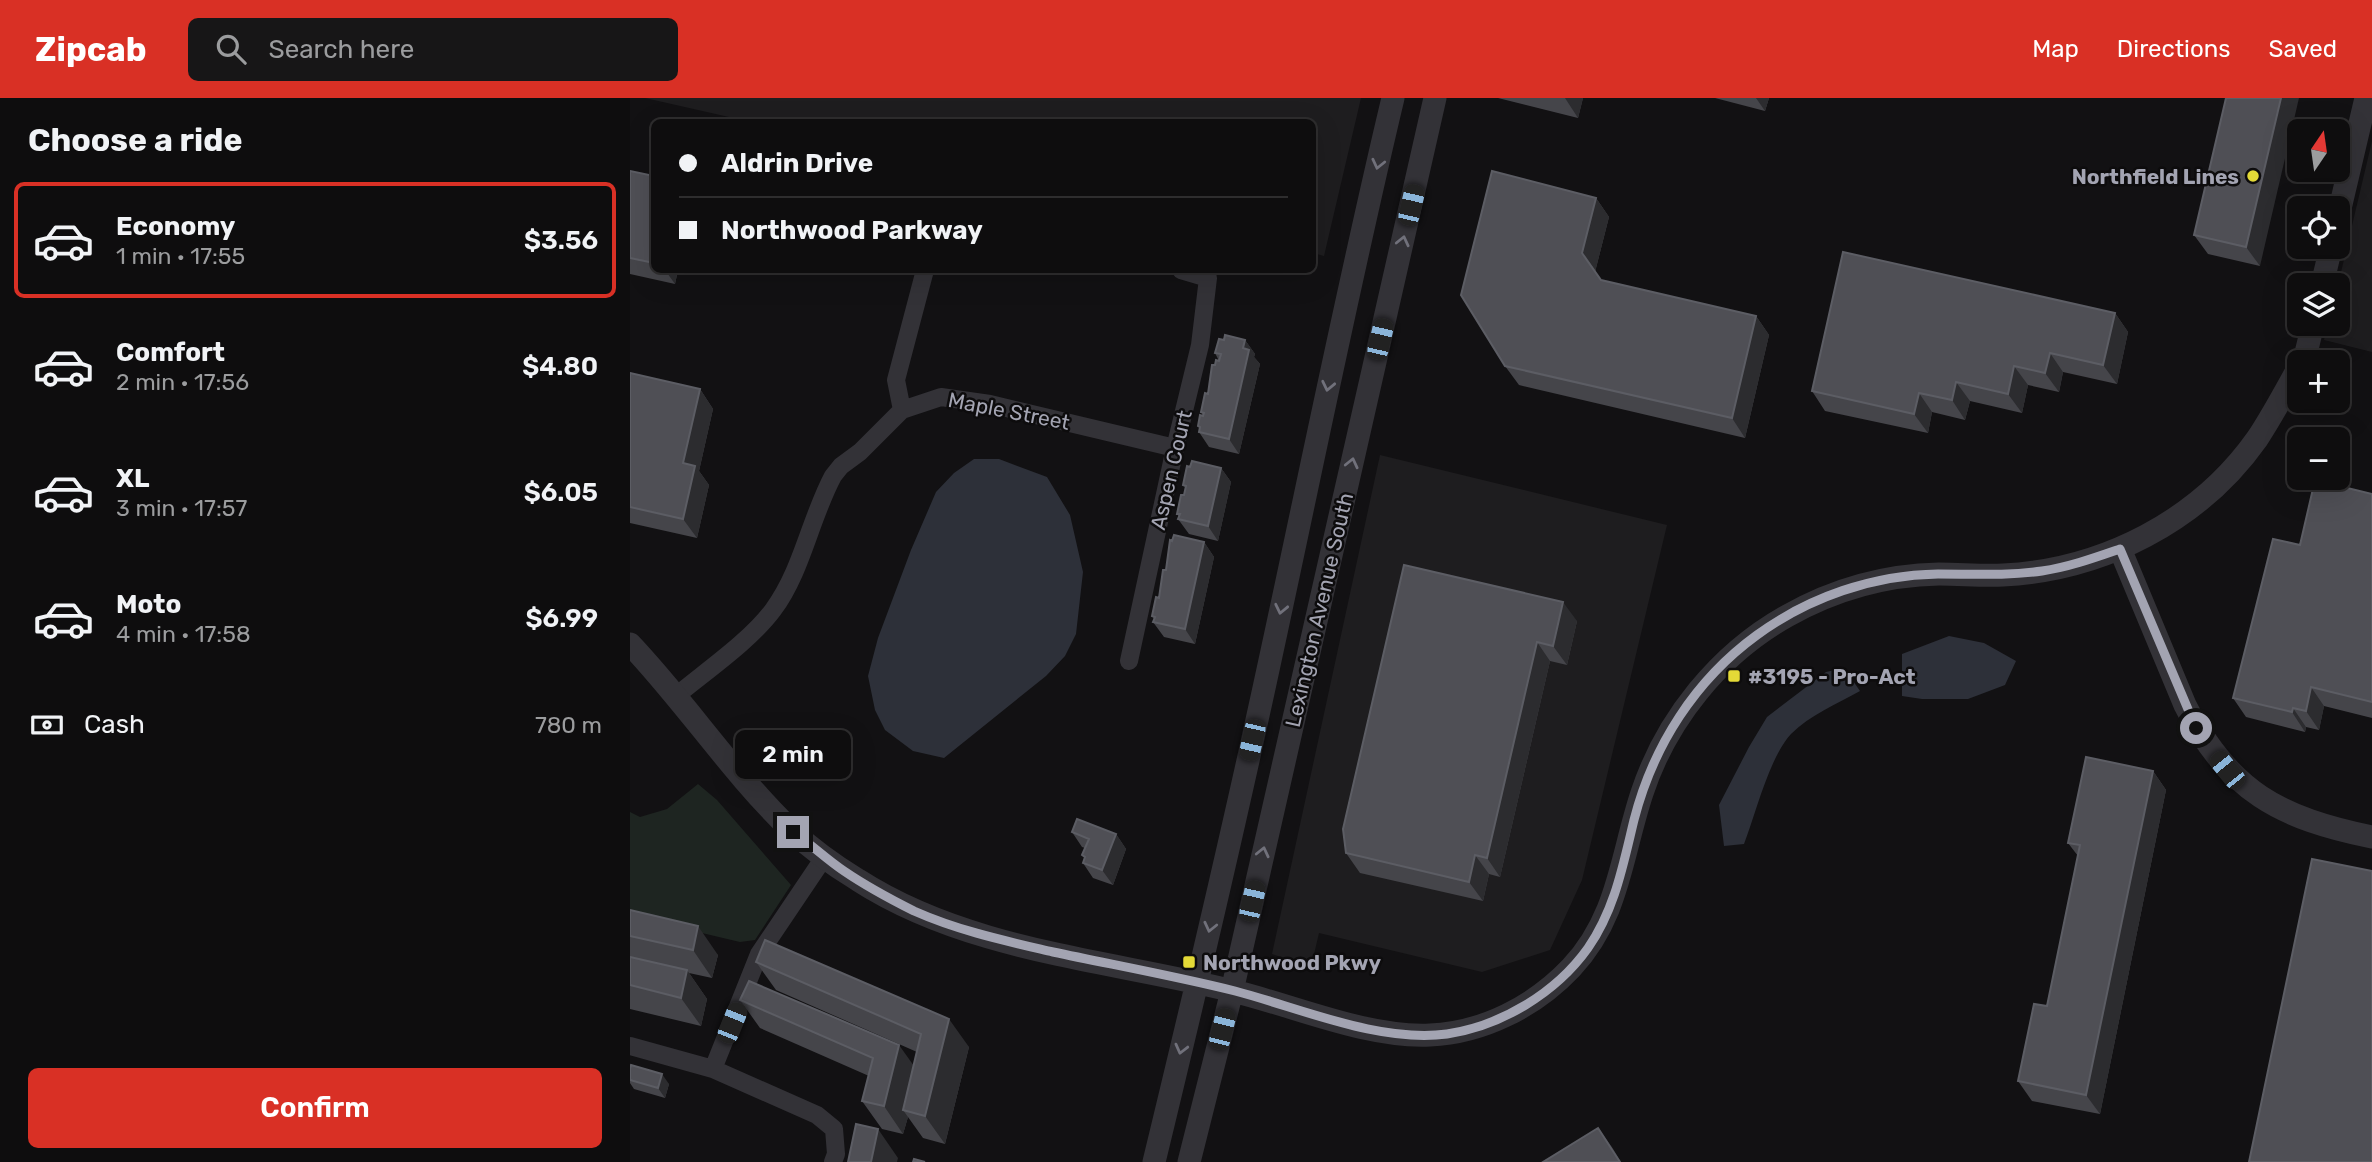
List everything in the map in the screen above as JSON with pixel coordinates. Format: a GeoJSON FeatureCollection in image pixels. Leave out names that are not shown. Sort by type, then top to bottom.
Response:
{"type":"FeatureCollection","features":[{"type":"Feature","properties":{"kind":"street","name":"Lexington Avenue South"},"geometry":{"type":"LineString","coordinates":[[1154,1162],[1198,983],[1269,665],[1353,267],[1393,98]]}},
{"type":"Feature","properties":{"kind":"street","name":"Lexington Avenue South"},"geometry":{"type":"LineString","coordinates":[[1189,1162],[1232,990],[1435,98]]}},
{"type":"Feature","properties":{"kind":"street"},"geometry":{"type":"LineString","coordinates":[[2343,196],[2366,98]]}},
{"type":"Feature","properties":{"kind":"street"},"geometry":{"type":"LineString","coordinates":[[902,410],[896,380],[924,273]]}},
{"type":"Feature","properties":{"kind":"street","name":"Aspen Court"},"geometry":{"type":"LineString","coordinates":[[1129,661],[1200,345],[1208,278],[1191,273]]}},
{"type":"Feature","properties":{"kind":"street"},"geometry":{"type":"LineString","coordinates":[[630,644],[793,832],[858,880],[901,904],[946,924],[994,939],[1232,990],[1387,1033],[1449,1033],[1489,1023],[1508,1014],[1552,985],[1587,948],[1608,913],[1616,893],[1643,790],[1665,741],[1696,694],[1755,636],[1803,607],[1868,584],[1909,576],[2006,575],[2045,570],[2084,562],[2120,549],[2180,515],[2232,469],[2254,442],[2287,388]]}},
{"type":"Feature","properties":{"kind":"street","name":"Maple Street"},"geometry":{"type":"LineString","coordinates":[[676,696],[751,633],[773,610],[788,583],[833,476],[902,410],[942,397],[990,404],[1175,448]]}},
{"type":"Feature","properties":{"kind":"street"},"geometry":{"type":"LineString","coordinates":[[2120,549],[2196,728],[2227,770],[2267,802],[2289,814],[2313,824],[2372,837]]}},
{"type":"Feature","properties":{"kind":"street"},"geometry":{"type":"LineString","coordinates":[[713,1069],[759,954],[825,856]]}},
{"type":"Feature","properties":{"kind":"street"},"geometry":{"type":"LineString","coordinates":[[630,1046],[713,1069],[817,1115],[834,1129],[833,1162]]}},
{"type":"Feature","properties":{"kind":"shaded area"},"geometry":{"type":"Polygon","coordinates":[[[645,98],[1361,98],[1324,256],[1316,254],[1316,119],[738,119],[645,98]]]}},
{"type":"Feature","properties":{"kind":"shaded area"},"geometry":{"type":"Polygon","coordinates":[[[2372,141],[2372,352],[2324,340],[2325,336],[2350,336],[2350,273],[2341,273],[2344,259],[2350,259],[2350,234],[2372,141]]]}},
{"type":"Feature","properties":{"kind":"shaded area"},"geometry":{"type":"Polygon","coordinates":[[[1380,455],[1667,525],[1582,880],[1550,950],[1482,972],[1319,933],[1311,967],[1272,954],[1380,455]]]}},
{"type":"Feature","properties":{"kind":"shaded area"},"geometry":{"type":"Polygon","coordinates":[[[974,459],[999,459],[1047,477],[1070,515],[1083,572],[1076,634],[1065,656],[1046,676],[944,758],[913,751],[885,730],[875,710],[868,676],[878,638],[936,492],[954,473],[974,459]]]}},
{"type":"Feature","properties":{"kind":"shaded area"},"geometry":{"type":"Polygon","coordinates":[[[1949,636],[1984,643],[2016,661],[2005,685],[1968,699],[1902,696],[1902,654],[1949,636]]]}},
{"type":"Feature","properties":{"kind":"shaded area"},"geometry":{"type":"Polygon","coordinates":[[[1844,668],[1860,691],[1815,715],[1791,734],[1770,771],[1744,844],[1724,846],[1719,805],[1767,717],[1826,672],[1844,668]]]}},
{"type":"Feature","properties":{"kind":"shaded area"},"geometry":{"type":"Polygon","coordinates":[[[698,784],[717,800],[791,885],[755,940],[740,942],[630,916],[630,812],[640,817],[667,809],[698,784]]]}},
{"type":"Feature","properties":{"kind":"building"},"geometry":{"type":"Polygon","coordinates":[[[2226,98],[2281,98],[2246,247],[2194,235],[2226,98]]]}},
{"type":"Feature","properties":{"kind":"building"},"geometry":{"type":"Polygon","coordinates":[[[630,171],[651,175],[651,262],[630,258],[630,171]]]}},
{"type":"Feature","properties":{"kind":"building"},"geometry":{"type":"Polygon","coordinates":[[[1492,171],[1596,198],[1582,253],[1601,280],[1756,316],[1732,418],[1505,366],[1461,295],[1492,171]]]}},
{"type":"Feature","properties":{"kind":"building"},"geometry":{"type":"Polygon","coordinates":[[[1843,252],[2115,313],[2103,365],[2050,353],[2045,373],[2014,366],[2008,394],[1956,382],[1952,400],[1919,393],[1914,414],[1812,391],[1843,252]]]}},
{"type":"Feature","properties":{"kind":"building"},"geometry":{"type":"Polygon","coordinates":[[[1225,335],[1245,340],[1243,348],[1249,350],[1229,439],[1199,432],[1198,426],[1200,415],[1203,416],[1204,413],[1201,412],[1205,393],[1208,394],[1212,365],[1215,365],[1216,360],[1219,361],[1221,354],[1215,353],[1219,339],[1224,340],[1225,335]]]}},
{"type":"Feature","properties":{"kind":"building"},"geometry":{"type":"Polygon","coordinates":[[[630,373],[700,389],[683,463],[695,466],[683,519],[630,507],[630,373]]]}},
{"type":"Feature","properties":{"kind":"building"},"geometry":{"type":"Polygon","coordinates":[[[1192,461],[1221,468],[1208,526],[1178,519],[1181,495],[1184,495],[1186,486],[1183,485],[1187,466],[1190,467],[1192,461]]]}},
{"type":"Feature","properties":{"kind":"building"},"geometry":{"type":"Polygon","coordinates":[[[2350,489],[2372,494],[2372,702],[2311,687],[2306,711],[2293,708],[2292,712],[2233,698],[2273,539],[2300,545],[2313,490],[2350,489]]]}},
{"type":"Feature","properties":{"kind":"building"},"geometry":{"type":"Polygon","coordinates":[[[1174,535],[1204,542],[1185,629],[1153,622],[1155,617],[1152,616],[1156,597],[1159,598],[1163,570],[1166,570],[1170,540],[1172,541],[1174,535]]]}},
{"type":"Feature","properties":{"kind":"building"},"geometry":{"type":"Polygon","coordinates":[[[1404,565],[1563,602],[1553,646],[1537,642],[1487,858],[1475,855],[1469,882],[1346,853],[1343,829],[1404,565]]]}},
{"type":"Feature","properties":{"kind":"building"},"geometry":{"type":"Polygon","coordinates":[[[2086,757],[2153,771],[2086,1095],[2018,1081],[2034,1004],[2047,1006],[2080,845],[2068,843],[2086,757]]]}},
{"type":"Feature","properties":{"kind":"building"},"geometry":{"type":"Polygon","coordinates":[[[1077,819],[1116,834],[1102,870],[1083,863],[1085,857],[1082,855],[1089,839],[1072,832],[1077,819]]]}},
{"type":"Feature","properties":{"kind":"building"},"geometry":{"type":"Polygon","coordinates":[[[2312,859],[2372,871],[2372,1162],[2249,1162],[2312,859]]]}},
{"type":"Feature","properties":{"kind":"building"},"geometry":{"type":"Polygon","coordinates":[[[630,910],[698,926],[693,950],[630,936],[630,910]]]}},
{"type":"Feature","properties":{"kind":"building"},"geometry":{"type":"Polygon","coordinates":[[[765,940],[949,1019],[925,1116],[903,1110],[921,1034],[756,962],[765,940]]]}},
{"type":"Feature","properties":{"kind":"building"},"geometry":{"type":"Polygon","coordinates":[[[630,957],[687,970],[681,998],[630,985],[630,957]]]}},
{"type":"Feature","properties":{"kind":"building"},"geometry":{"type":"Polygon","coordinates":[[[749,981],[899,1045],[884,1106],[862,1101],[873,1058],[740,1000],[749,981]]]}},
{"type":"Feature","properties":{"kind":"building"},"geometry":{"type":"Polygon","coordinates":[[[631,1065],[662,1074],[658,1088],[630,1080],[631,1065]]]}},
{"type":"Feature","properties":{"kind":"building"},"geometry":{"type":"Polygon","coordinates":[[[856,1124],[878,1129],[871,1162],[848,1162],[856,1124]]]}},
{"type":"Feature","properties":{"kind":"building"},"geometry":{"type":"Polygon","coordinates":[[[1598,1128],[1620,1162],[1543,1162],[1598,1128]]]}},
{"type":"Feature","properties":{"kind":"place","name":"Northfield Lines"},"geometry":{"type":"Point","coordinates":[2253,176]}},
{"type":"Feature","properties":{"kind":"place","name":"#3195 - Pro-Act"},"geometry":{"type":"Point","coordinates":[1734,676]}},
{"type":"Feature","properties":{"kind":"place","name":"Northwood Pkwy"},"geometry":{"type":"Point","coordinates":[1189,962]}},
{"type":"Feature","properties":{"kind":"route"},"geometry":{"type":"LineString","coordinates":[[793,832],[858,880],[901,904],[969,932],[1232,990],[1387,1033],[1429,1035],[1489,1023],[1508,1014],[1545,991],[1574,964],[1608,913],[1616,893],[1643,790],[1679,717],[1714,673],[1755,636],[1803,607],[1829,596],[1855,587],[1909,576],[2006,575],[2045,570],[2084,562],[2120,549],[2196,728]]}}]}
